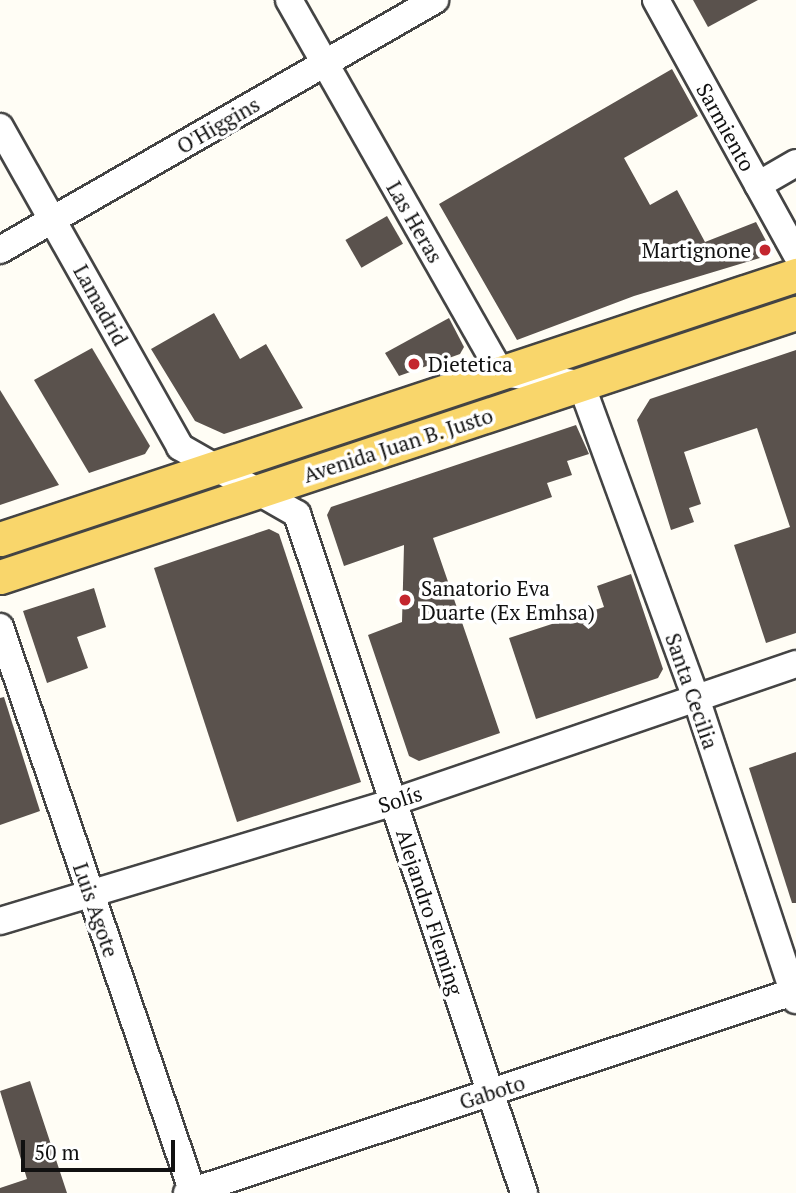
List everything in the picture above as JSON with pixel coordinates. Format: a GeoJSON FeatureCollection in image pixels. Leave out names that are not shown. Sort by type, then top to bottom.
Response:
{"type":"FeatureCollection","features":[{"type":"Feature","properties":{"kind":"main road","name":"Avenida Juan B. Justo"},"geometry":{"type":"LineString","coordinates":[[0,539],[796,275]]}},
{"type":"Feature","properties":{"kind":"main road","name":"Avenida Juan B. Justo"},"geometry":{"type":"LineString","coordinates":[[0,577],[796,313]]}},
{"type":"Feature","properties":{"kind":"street","name":"Las Heras"},"geometry":{"type":"LineString","coordinates":[[289,0],[501,373]]}},
{"type":"Feature","properties":{"kind":"street","name":"O'Higgins"},"geometry":{"type":"LineString","coordinates":[[0,250],[435,0]]}},
{"type":"Feature","properties":{"kind":"street","name":"Sarmiento"},"geometry":{"type":"LineString","coordinates":[[656,0],[796,254]]}},
{"type":"Feature","properties":{"kind":"street","name":"Lamadrid"},"geometry":{"type":"LineString","coordinates":[[0,127],[180,447],[258,491]]}},
{"type":"Feature","properties":{"kind":"street"},"geometry":{"type":"LineString","coordinates":[[758,185],[796,163]]}},
{"type":"Feature","properties":{"kind":"street"},"geometry":{"type":"LineString","coordinates":[[501,373],[581,384]]}},
{"type":"Feature","properties":{"kind":"street","name":"Santa Cecilia"},"geometry":{"type":"LineString","coordinates":[[581,384],[697,701],[795,994]]}},
{"type":"Feature","properties":{"kind":"street","name":"Alejandro Fleming"},"geometry":{"type":"LineString","coordinates":[[258,491],[297,514],[524,1193]]}},
{"type":"Feature","properties":{"kind":"street","name":"Luis Agote"},"geometry":{"type":"LineString","coordinates":[[0,627],[191,1192]]}},
{"type":"Feature","properties":{"kind":"street","name":"Solís"},"geometry":{"type":"LineString","coordinates":[[0,921],[393,802],[697,701],[796,664]]}},
{"type":"Feature","properties":{"kind":"street","name":"Gaboto"},"geometry":{"type":"LineString","coordinates":[[191,1192],[795,994]]}},
{"type":"Feature","properties":{"kind":"building"},"geometry":{"type":"Polygon","coordinates":[[[693,0],[758,0],[708,27],[693,0]]]}},
{"type":"Feature","properties":{"kind":"building"},"geometry":{"type":"Polygon","coordinates":[[[672,69],[698,116],[624,158],[650,205],[677,190],[705,242],[756,222],[773,254],[634,296],[517,340],[439,204],[672,69]]]}},
{"type":"Feature","properties":{"kind":"building"},"geometry":{"type":"Polygon","coordinates":[[[387,216],[403,244],[361,268],[345,240],[387,216]]]}},
{"type":"Feature","properties":{"kind":"building"},"geometry":{"type":"Polygon","coordinates":[[[214,313],[240,359],[266,344],[303,408],[224,434],[195,421],[151,349],[214,313]]]}},
{"type":"Feature","properties":{"kind":"building"},"geometry":{"type":"Polygon","coordinates":[[[449,318],[464,347],[460,354],[399,376],[385,353],[449,318]]]}},
{"type":"Feature","properties":{"kind":"building"},"geometry":{"type":"Polygon","coordinates":[[[92,348],[150,446],[145,454],[89,473],[34,380],[92,348]]]}},
{"type":"Feature","properties":{"kind":"building"},"geometry":{"type":"Polygon","coordinates":[[[796,350],[796,633],[766,643],[734,545],[790,527],[757,428],[684,452],[701,504],[689,508],[694,522],[671,530],[637,420],[650,399],[796,350]]]}},
{"type":"Feature","properties":{"kind":"building"},"geometry":{"type":"Polygon","coordinates":[[[0,390],[59,485],[0,505],[0,390]]]}},
{"type":"Feature","properties":{"kind":"building"},"geometry":{"type":"Polygon","coordinates":[[[576,425],[589,454],[567,461],[572,475],[547,483],[552,497],[433,538],[500,733],[419,761],[409,756],[368,635],[402,622],[404,545],[344,566],[327,515],[331,507],[576,425]]]}},
{"type":"Feature","properties":{"kind":"building"},"geometry":{"type":"Polygon","coordinates":[[[269,529],[279,534],[361,782],[237,822],[154,568],[269,529]]]}},
{"type":"Feature","properties":{"kind":"building"},"geometry":{"type":"Polygon","coordinates":[[[631,574],[663,669],[658,678],[536,719],[509,638],[604,607],[597,586],[631,574]]]}},
{"type":"Feature","properties":{"kind":"building"},"geometry":{"type":"Polygon","coordinates":[[[94,588],[106,627],[77,637],[88,668],[47,683],[23,611],[94,588]]]}},
{"type":"Feature","properties":{"kind":"building"},"geometry":{"type":"Polygon","coordinates":[[[4,697],[40,811],[0,825],[0,698],[4,697]]]}},
{"type":"Feature","properties":{"kind":"building"},"geometry":{"type":"Polygon","coordinates":[[[796,752],[796,903],[792,903],[749,768],[796,752]]]}},
{"type":"Feature","properties":{"kind":"building"},"geometry":{"type":"Polygon","coordinates":[[[30,1081],[67,1193],[0,1193],[0,1188],[27,1179],[0,1091],[30,1081]]]}},
{"type":"Feature","properties":{"kind":"place","name":"Martignone"},"geometry":{"type":"Point","coordinates":[765,250]}},
{"type":"Feature","properties":{"kind":"place","name":"Dietetica"},"geometry":{"type":"Point","coordinates":[414,364]}},
{"type":"Feature","properties":{"kind":"place","name":"Sanatorio Eva Duarte (Ex Emhsa)"},"geometry":{"type":"Point","coordinates":[405,600]}}]}
